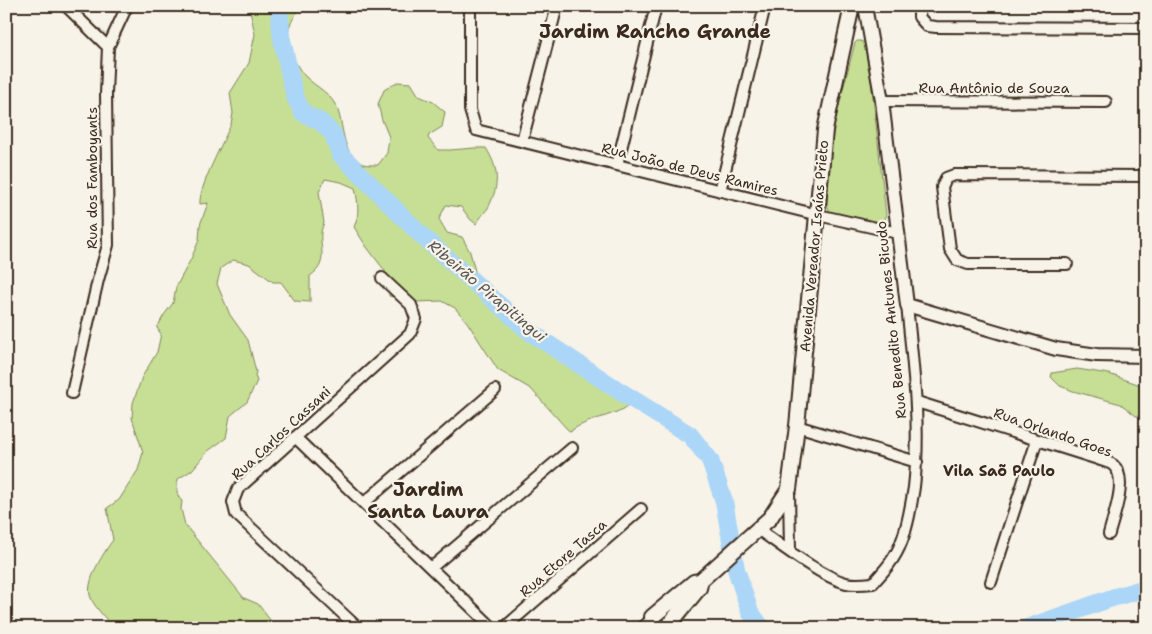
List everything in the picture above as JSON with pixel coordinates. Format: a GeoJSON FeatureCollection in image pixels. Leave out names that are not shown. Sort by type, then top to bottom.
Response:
{"type":"FeatureCollection","features":[{"type":"Feature","properties":{"kind":"main road","name":"Avenida Vereador Isaías Prieto"},"geometry":{"type":"LineString","coordinates":[[648,624],[694,582],[703,579],[755,533],[775,512],[789,489],[797,426],[825,130],[852,6]]}},
{"type":"Feature","properties":{"kind":"main road","name":"Avenida Vereador Isaías Prieto"},"geometry":{"type":"LineString","coordinates":[[668,627],[699,588],[703,579]]}},
{"type":"Feature","properties":{"kind":"main road"},"geometry":{"type":"LineString","coordinates":[[648,624],[655,615],[663,616],[668,627]]}},
{"type":"Feature","properties":{"kind":"street"},"geometry":{"type":"LineString","coordinates":[[66,6],[108,47],[127,6]]}},
{"type":"Feature","properties":{"kind":"street","name":"Rua João de Deus Ramires"},"geometry":{"type":"LineString","coordinates":[[470,6],[470,110],[476,130],[898,233]]}},
{"type":"Feature","properties":{"kind":"street"},"geometry":{"type":"LineString","coordinates":[[522,141],[557,6]]}},
{"type":"Feature","properties":{"kind":"street"},"geometry":{"type":"LineString","coordinates":[[617,165],[656,6]]}},
{"type":"Feature","properties":{"kind":"street"},"geometry":{"type":"LineString","coordinates":[[720,191],[765,6]]}},
{"type":"Feature","properties":{"kind":"street","name":"Rua Benedito Antunes Bicudo"},"geometry":{"type":"LineString","coordinates":[[755,533],[827,575],[846,583],[873,583],[889,566],[902,543],[911,506],[917,462],[917,402],[882,101],[865,6]]}},
{"type":"Feature","properties":{"kind":"street"},"geometry":{"type":"LineString","coordinates":[[919,6],[919,17],[927,26],[936,27],[1146,28]]}},
{"type":"Feature","properties":{"kind":"street","name":"Rua dos Famboyants"},"geometry":{"type":"LineString","coordinates":[[72,393],[108,245],[106,94],[108,47]]}},
{"type":"Feature","properties":{"kind":"street","name":"Rua Antônio de Souza"},"geometry":{"type":"LineString","coordinates":[[882,101],[1106,102]]}},
{"type":"Feature","properties":{"kind":"street"},"geometry":{"type":"LineString","coordinates":[[1067,264],[968,264],[957,260],[950,249],[942,187],[946,178],[954,175],[1146,176]]}},
{"type":"Feature","properties":{"kind":"street","name":"Rua Carlos Cassani"},"geometry":{"type":"LineString","coordinates":[[358,628],[236,514],[233,502],[238,489],[410,334],[416,319],[410,305],[382,278]]}},
{"type":"Feature","properties":{"kind":"street"},"geometry":{"type":"LineString","coordinates":[[907,305],[1056,349],[1097,355],[1146,356]]}},
{"type":"Feature","properties":{"kind":"street"},"geometry":{"type":"LineString","coordinates":[[364,503],[495,390]]}},
{"type":"Feature","properties":{"kind":"street","name":"Rua Orlando Goes"},"geometry":{"type":"LineString","coordinates":[[917,402],[1113,465],[1120,476],[1120,488],[1109,534]]}},
{"type":"Feature","properties":{"kind":"street"},"geometry":{"type":"LineString","coordinates":[[797,426],[917,462]]}},
{"type":"Feature","properties":{"kind":"street"},"geometry":{"type":"LineString","coordinates":[[295,437],[493,628]]}},
{"type":"Feature","properties":{"kind":"street"},"geometry":{"type":"LineString","coordinates":[[991,582],[1037,440]]}},
{"type":"Feature","properties":{"kind":"street"},"geometry":{"type":"LineString","coordinates":[[431,568],[572,448]]}},
{"type":"Feature","properties":{"kind":"street","name":"Avenida Vereador Isaías Prieto"},"geometry":{"type":"LineString","coordinates":[[789,489],[790,552]]}},
{"type":"Feature","properties":{"kind":"street","name":"Rua Etore Tasca"},"geometry":{"type":"LineString","coordinates":[[504,628],[641,509]]}},
{"type":"Feature","properties":{"kind":"green space"},"geometry":{"type":"Polygon","coordinates":[[[249,6],[300,6],[288,31],[293,55],[302,73],[333,101],[339,113],[344,138],[350,153],[363,164],[378,165],[387,153],[389,137],[378,104],[384,90],[397,82],[411,83],[419,96],[433,102],[445,112],[442,127],[429,135],[428,138],[438,150],[486,148],[496,170],[495,192],[488,208],[476,224],[461,207],[446,205],[439,219],[447,233],[462,237],[470,252],[475,271],[482,285],[492,297],[516,316],[526,327],[553,341],[566,350],[577,362],[628,395],[629,406],[579,426],[571,432],[531,389],[498,370],[467,322],[455,308],[442,301],[416,302],[389,296],[389,283],[385,271],[354,227],[358,208],[355,188],[341,182],[325,179],[319,192],[324,223],[321,230],[322,258],[317,270],[310,276],[310,302],[295,301],[281,282],[273,282],[249,264],[233,260],[221,268],[217,284],[230,315],[248,340],[257,381],[247,402],[230,416],[226,438],[208,451],[192,470],[178,479],[177,485],[177,494],[182,501],[181,509],[185,525],[244,598],[258,604],[276,628],[113,628],[91,599],[89,589],[93,574],[113,540],[107,508],[119,500],[138,470],[143,452],[132,418],[133,403],[142,377],[157,352],[161,334],[157,328],[173,303],[176,287],[199,240],[200,225],[208,203],[200,204],[200,197],[212,164],[231,124],[233,113],[230,93],[249,63],[255,34],[249,6]]]}},
{"type":"Feature","properties":{"kind":"green space"},"geometry":{"type":"Polygon","coordinates":[[[857,41],[865,44],[870,70],[886,215],[883,221],[876,223],[830,212],[827,205],[835,120],[857,41]]]}},
{"type":"Feature","properties":{"kind":"green space"},"geometry":{"type":"Polygon","coordinates":[[[1077,369],[1109,374],[1146,387],[1146,416],[1136,416],[1121,404],[1060,386],[1051,377],[1052,373],[1077,369]]]}},
{"type":"Feature","properties":{"kind":"waterway","name":"Ribeirão Pirapitingui"},"geometry":{"type":"LineString","coordinates":[[281,6],[279,10],[282,40],[295,97],[303,113],[321,122],[333,134],[340,154],[423,237],[530,332],[690,435],[710,460],[724,501],[736,569],[750,612],[762,628]]}},
{"type":"Feature","properties":{"kind":"waterway","name":"Ribeirão Pirapitingui"},"geometry":{"type":"LineString","coordinates":[[1027,628],[1146,588]]}},
{"type":"Feature","properties":{"kind":"district","name":"Jardim Rancho Grande"},"geometry":{"type":"Point","coordinates":[655,31]}},
{"type":"Feature","properties":{"kind":"district","name":"Vila Saõ Paulo"},"geometry":{"type":"Point","coordinates":[999,471]}},
{"type":"Feature","properties":{"kind":"district","name":"Jardim Santa Laura"},"geometry":{"type":"Point","coordinates":[428,500]}}]}
